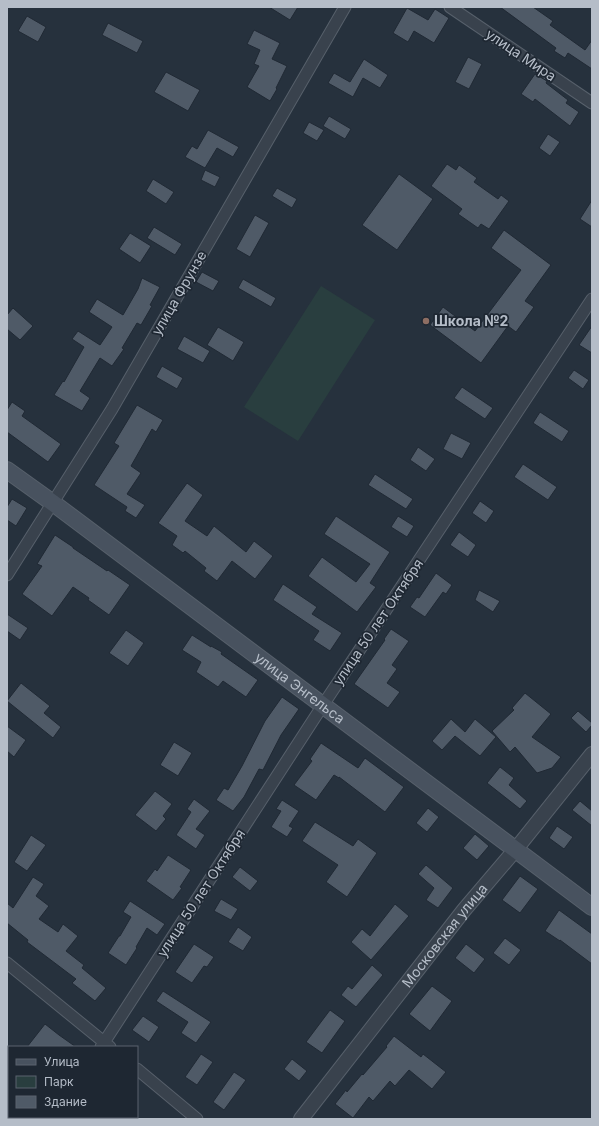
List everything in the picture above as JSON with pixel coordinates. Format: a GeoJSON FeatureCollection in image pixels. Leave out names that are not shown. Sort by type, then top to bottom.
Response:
{"type":"FeatureCollection","features":[{"type":"Feature","properties":{"kind":"main road","name":"улица Энгельса"},"geometry":{"type":"LineString","coordinates":[[7,470],[592,907]]}},
{"type":"Feature","properties":{"kind":"street","name":"улица Фрунзе"},"geometry":{"type":"LineString","coordinates":[[7,574],[112,409],[345,7]]}},
{"type":"Feature","properties":{"kind":"street","name":"улица Мира"},"geometry":{"type":"LineString","coordinates":[[450,7],[592,103]]}},
{"type":"Feature","properties":{"kind":"street","name":"улица 50 лет Октября"},"geometry":{"type":"LineString","coordinates":[[105,1046],[323,705],[592,299]]}},
{"type":"Feature","properties":{"kind":"street","name":"Московская улица"},"geometry":{"type":"LineString","coordinates":[[301,1119],[464,910],[516,850],[592,754]]}},
{"type":"Feature","properties":{"kind":"street"},"geometry":{"type":"LineString","coordinates":[[7,963],[105,1046]]}},
{"type":"Feature","properties":{"kind":"street"},"geometry":{"type":"LineString","coordinates":[[138,1070],[197,1119]]}},
{"type":"Feature","properties":{"kind":"green space"},"geometry":{"type":"Polygon","coordinates":[[[321,286],[375,320],[298,441],[244,407],[321,286]]]}},
{"type":"Feature","properties":{"kind":"building"},"geometry":{"type":"Polygon","coordinates":[[[269,7],[298,7],[290,20],[269,7]]]}},
{"type":"Feature","properties":{"kind":"building"},"geometry":{"type":"Polygon","coordinates":[[[500,7],[533,7],[553,21],[550,25],[585,50],[592,40],[592,69],[568,53],[565,58],[554,51],[556,48],[500,7]]]}},
{"type":"Feature","properties":{"kind":"building"},"geometry":{"type":"Polygon","coordinates":[[[407,8],[428,20],[435,9],[449,18],[434,43],[414,31],[408,42],[393,33],[407,8]]]}},
{"type":"Feature","properties":{"kind":"building"},"geometry":{"type":"Polygon","coordinates":[[[27,16],[46,27],[38,42],[18,31],[27,16]]]}},
{"type":"Feature","properties":{"kind":"building"},"geometry":{"type":"Polygon","coordinates":[[[108,23],[143,41],[137,53],[102,35],[108,23]]]}},
{"type":"Feature","properties":{"kind":"building"},"geometry":{"type":"Polygon","coordinates":[[[254,30],[280,43],[272,59],[287,66],[270,101],[247,87],[259,66],[254,64],[260,50],[247,44],[254,30]]]}},
{"type":"Feature","properties":{"kind":"building"},"geometry":{"type":"Polygon","coordinates":[[[468,57],[482,64],[469,89],[455,82],[468,57]]]}},
{"type":"Feature","properties":{"kind":"building"},"geometry":{"type":"Polygon","coordinates":[[[364,59],[388,75],[380,88],[363,78],[353,97],[328,83],[334,73],[350,82],[364,59]]]}},
{"type":"Feature","properties":{"kind":"building"},"geometry":{"type":"Polygon","coordinates":[[[166,72],[200,90],[188,111],[154,92],[166,72]]]}},
{"type":"Feature","properties":{"kind":"building"},"geometry":{"type":"Polygon","coordinates":[[[535,74],[547,81],[546,83],[568,100],[566,103],[579,112],[570,126],[535,99],[533,102],[521,94],[535,74]]]}},
{"type":"Feature","properties":{"kind":"building"},"geometry":{"type":"Polygon","coordinates":[[[329,116],[351,129],[345,139],[323,126],[329,116]]]}},
{"type":"Feature","properties":{"kind":"building"},"geometry":{"type":"Polygon","coordinates":[[[309,122],[324,130],[317,141],[303,133],[309,122]]]}},
{"type":"Feature","properties":{"kind":"building"},"geometry":{"type":"Polygon","coordinates":[[[208,130],[239,147],[233,157],[217,148],[205,168],[185,157],[192,146],[197,149],[208,130]]]}},
{"type":"Feature","properties":{"kind":"building"},"geometry":{"type":"Polygon","coordinates":[[[548,134],[560,142],[550,156],[539,148],[548,134]]]}},
{"type":"Feature","properties":{"kind":"building"},"geometry":{"type":"Polygon","coordinates":[[[447,164],[456,170],[459,165],[477,178],[474,182],[498,199],[501,195],[509,201],[489,229],[481,224],[478,228],[458,214],[462,209],[431,186],[447,164]]]}},
{"type":"Feature","properties":{"kind":"building"},"geometry":{"type":"Polygon","coordinates":[[[205,170],[220,177],[215,187],[201,180],[205,170]]]}},
{"type":"Feature","properties":{"kind":"building"},"geometry":{"type":"Polygon","coordinates":[[[399,174],[433,199],[397,250],[362,225],[399,174]]]}},
{"type":"Feature","properties":{"kind":"building"},"geometry":{"type":"Polygon","coordinates":[[[153,179],[174,192],[166,204],[146,191],[153,179]]]}},
{"type":"Feature","properties":{"kind":"building"},"geometry":{"type":"Polygon","coordinates":[[[277,188],[297,199],[292,208],[272,196],[277,188]]]}},
{"type":"Feature","properties":{"kind":"building"},"geometry":{"type":"Polygon","coordinates":[[[592,200],[592,227],[580,219],[592,200]]]}},
{"type":"Feature","properties":{"kind":"building"},"geometry":{"type":"Polygon","coordinates":[[[255,215],[269,223],[250,257],[236,249],[255,215]]]}},
{"type":"Feature","properties":{"kind":"building"},"geometry":{"type":"Polygon","coordinates":[[[154,227],[182,244],[175,255],[147,238],[154,227]]]}},
{"type":"Feature","properties":{"kind":"building"},"geometry":{"type":"Polygon","coordinates":[[[504,230],[551,265],[525,301],[534,307],[516,332],[508,326],[481,363],[430,325],[443,307],[475,331],[521,270],[491,248],[504,230]]]}},
{"type":"Feature","properties":{"kind":"building"},"geometry":{"type":"Polygon","coordinates":[[[130,233],[151,246],[140,263],[119,249],[130,233]]]}},
{"type":"Feature","properties":{"kind":"building"},"geometry":{"type":"Polygon","coordinates":[[[202,272],[219,281],[213,291],[196,282],[202,272]]]}},
{"type":"Feature","properties":{"kind":"building"},"geometry":{"type":"Polygon","coordinates":[[[142,278],[160,287],[150,305],[152,306],[141,325],[137,323],[122,348],[124,349],[112,366],[100,358],[80,391],[90,398],[82,411],[54,395],[63,381],[64,382],[84,347],[72,339],[78,331],[100,345],[112,327],[89,312],[97,299],[123,315],[138,289],[142,278]]]}},
{"type":"Feature","properties":{"kind":"building"},"geometry":{"type":"Polygon","coordinates":[[[243,279],[276,298],[271,307],[238,288],[243,279]]]}},
{"type":"Feature","properties":{"kind":"building"},"geometry":{"type":"Polygon","coordinates":[[[13,308],[33,326],[20,340],[7,329],[7,315],[13,308]]]}},
{"type":"Feature","properties":{"kind":"building"},"geometry":{"type":"Polygon","coordinates":[[[592,326],[592,353],[579,345],[592,326]]]}},
{"type":"Feature","properties":{"kind":"building"},"geometry":{"type":"Polygon","coordinates":[[[218,327],[244,342],[233,361],[207,345],[218,327]]]}},
{"type":"Feature","properties":{"kind":"building"},"geometry":{"type":"Polygon","coordinates":[[[184,336],[210,351],[203,363],[177,349],[184,336]]]}},
{"type":"Feature","properties":{"kind":"building"},"geometry":{"type":"Polygon","coordinates":[[[162,366],[183,378],[177,389],[156,377],[162,366]]]}},
{"type":"Feature","properties":{"kind":"building"},"geometry":{"type":"Polygon","coordinates":[[[574,370],[589,380],[583,389],[568,378],[574,370]]]}},
{"type":"Feature","properties":{"kind":"building"},"geometry":{"type":"Polygon","coordinates":[[[462,387],[493,408],[485,419],[454,398],[462,387]]]}},
{"type":"Feature","properties":{"kind":"building"},"geometry":{"type":"Polygon","coordinates":[[[12,402],[25,411],[22,416],[61,444],[48,462],[7,432],[7,410],[12,402]]]}},
{"type":"Feature","properties":{"kind":"building"},"geometry":{"type":"Polygon","coordinates":[[[137,405],[163,420],[156,432],[152,429],[131,466],[141,473],[127,494],[145,505],[136,518],[125,511],[127,507],[94,485],[119,446],[114,443],[137,405]]]}},
{"type":"Feature","properties":{"kind":"building"},"geometry":{"type":"Polygon","coordinates":[[[540,412],[569,431],[562,442],[533,423],[540,412]]]}},
{"type":"Feature","properties":{"kind":"building"},"geometry":{"type":"Polygon","coordinates":[[[451,433],[471,443],[462,459],[443,449],[451,433]]]}},
{"type":"Feature","properties":{"kind":"building"},"geometry":{"type":"Polygon","coordinates":[[[418,447],[435,459],[426,471],[410,460],[418,447]]]}},
{"type":"Feature","properties":{"kind":"building"},"geometry":{"type":"Polygon","coordinates":[[[523,464],[557,487],[548,500],[514,477],[523,464]]]}},
{"type":"Feature","properties":{"kind":"building"},"geometry":{"type":"Polygon","coordinates":[[[375,474],[413,499],[406,509],[368,485],[375,474]]]}},
{"type":"Feature","properties":{"kind":"building"},"geometry":{"type":"Polygon","coordinates":[[[187,483],[203,495],[185,521],[207,536],[214,526],[246,552],[254,541],[273,556],[255,579],[232,561],[217,581],[204,571],[206,568],[185,551],[183,553],[172,545],[177,536],[158,523],[187,483]]]}},
{"type":"Feature","properties":{"kind":"building"},"geometry":{"type":"Polygon","coordinates":[[[12,499],[27,508],[16,526],[7,520],[7,507],[12,499]]]}},
{"type":"Feature","properties":{"kind":"building"},"geometry":{"type":"Polygon","coordinates":[[[480,501],[494,511],[486,523],[472,513],[480,501]]]}},
{"type":"Feature","properties":{"kind":"building"},"geometry":{"type":"Polygon","coordinates":[[[336,516],[390,552],[370,583],[376,587],[357,612],[308,576],[322,557],[356,582],[370,564],[324,534],[336,516]]]}},
{"type":"Feature","properties":{"kind":"building"},"geometry":{"type":"Polygon","coordinates":[[[398,516],[414,526],[407,537],[391,527],[398,516]]]}},
{"type":"Feature","properties":{"kind":"building"},"geometry":{"type":"Polygon","coordinates":[[[459,532],[476,545],[468,557],[450,545],[459,532]]]}},
{"type":"Feature","properties":{"kind":"building"},"geometry":{"type":"Polygon","coordinates":[[[55,535],[130,585],[109,615],[73,587],[52,616],[22,594],[42,566],[37,564],[55,535]]]}},
{"type":"Feature","properties":{"kind":"building"},"geometry":{"type":"Polygon","coordinates":[[[436,573],[452,585],[446,594],[443,592],[425,617],[410,607],[417,597],[419,598],[436,573]]]}},
{"type":"Feature","properties":{"kind":"building"},"geometry":{"type":"Polygon","coordinates":[[[283,584],[317,607],[312,614],[342,633],[330,651],[313,640],[319,631],[273,600],[283,584]]]}},
{"type":"Feature","properties":{"kind":"building"},"geometry":{"type":"Polygon","coordinates":[[[479,590],[500,601],[493,612],[475,600],[479,590]]]}},
{"type":"Feature","properties":{"kind":"building"},"geometry":{"type":"Polygon","coordinates":[[[7,614],[28,628],[20,640],[7,631],[7,614]]]}},
{"type":"Feature","properties":{"kind":"building"},"geometry":{"type":"Polygon","coordinates":[[[391,629],[409,641],[392,665],[397,669],[387,683],[400,692],[388,708],[354,684],[391,629]]]}},
{"type":"Feature","properties":{"kind":"building"},"geometry":{"type":"Polygon","coordinates":[[[126,630],[144,643],[128,666],[109,653],[126,630]]]}},
{"type":"Feature","properties":{"kind":"building"},"geometry":{"type":"Polygon","coordinates":[[[192,635],[222,652],[221,654],[258,680],[246,697],[223,681],[218,687],[196,672],[201,662],[182,650],[192,635]]]}},
{"type":"Feature","properties":{"kind":"building"},"geometry":{"type":"Polygon","coordinates":[[[21,683],[50,706],[44,713],[61,727],[53,738],[7,701],[21,683]]]}},
{"type":"Feature","properties":{"kind":"building"},"geometry":{"type":"Polygon","coordinates":[[[525,693],[551,714],[532,737],[561,757],[552,768],[537,773],[515,747],[510,752],[492,731],[514,710],[512,708],[525,693]]]}},
{"type":"Feature","properties":{"kind":"building"},"geometry":{"type":"Polygon","coordinates":[[[282,697],[299,709],[281,735],[263,770],[259,769],[244,797],[233,811],[216,800],[224,788],[228,790],[265,721],[282,697]]]}},
{"type":"Feature","properties":{"kind":"building"},"geometry":{"type":"Polygon","coordinates":[[[578,711],[592,723],[586,732],[571,718],[578,711]]]}},
{"type":"Feature","properties":{"kind":"building"},"geometry":{"type":"Polygon","coordinates":[[[451,719],[465,732],[475,719],[496,737],[480,756],[455,736],[442,750],[432,741],[451,719]]]}},
{"type":"Feature","properties":{"kind":"building"},"geometry":{"type":"Polygon","coordinates":[[[7,726],[26,740],[14,757],[7,751],[7,726]]]}},
{"type":"Feature","properties":{"kind":"building"},"geometry":{"type":"Polygon","coordinates":[[[174,742],[192,753],[178,776],[160,765],[174,742]]]}},
{"type":"Feature","properties":{"kind":"building"},"geometry":{"type":"Polygon","coordinates":[[[321,743],[358,768],[365,758],[404,787],[385,812],[339,777],[334,775],[316,800],[294,785],[312,761],[310,759],[321,743]]]}},
{"type":"Feature","properties":{"kind":"building"},"geometry":{"type":"Polygon","coordinates":[[[500,767],[514,778],[509,785],[527,801],[520,809],[487,783],[500,767]]]}},
{"type":"Feature","properties":{"kind":"building"},"geometry":{"type":"Polygon","coordinates":[[[155,791],[172,804],[163,816],[166,819],[156,831],[135,815],[155,791]]]}},
{"type":"Feature","properties":{"kind":"building"},"geometry":{"type":"Polygon","coordinates":[[[194,799],[210,811],[196,829],[205,835],[196,849],[176,835],[191,812],[187,809],[194,799]]]}},
{"type":"Feature","properties":{"kind":"building"},"geometry":{"type":"Polygon","coordinates":[[[282,800],[299,811],[289,826],[293,828],[287,837],[271,827],[281,811],[276,809],[282,800]]]}},
{"type":"Feature","properties":{"kind":"building"},"geometry":{"type":"Polygon","coordinates":[[[580,801],[592,811],[592,826],[572,810],[580,801]]]}},
{"type":"Feature","properties":{"kind":"building"},"geometry":{"type":"Polygon","coordinates":[[[428,808],[439,817],[427,832],[416,823],[428,808]]]}},
{"type":"Feature","properties":{"kind":"building"},"geometry":{"type":"Polygon","coordinates":[[[315,822],[353,846],[358,839],[377,853],[347,897],[326,882],[338,865],[302,841],[315,822]]]}},
{"type":"Feature","properties":{"kind":"building"},"geometry":{"type":"Polygon","coordinates":[[[557,826],[573,837],[564,849],[549,838],[557,826]]]}},
{"type":"Feature","properties":{"kind":"building"},"geometry":{"type":"Polygon","coordinates":[[[475,834],[489,846],[477,860],[463,848],[475,834]]]}},
{"type":"Feature","properties":{"kind":"building"},"geometry":{"type":"Polygon","coordinates":[[[31,835],[46,845],[27,871],[14,862],[31,835]]]}},
{"type":"Feature","properties":{"kind":"building"},"geometry":{"type":"Polygon","coordinates":[[[168,855],[191,870],[180,887],[182,888],[173,900],[146,881],[155,869],[157,871],[168,855]]]}},
{"type":"Feature","properties":{"kind":"building"},"geometry":{"type":"Polygon","coordinates":[[[426,865],[453,888],[438,908],[426,900],[434,888],[418,874],[426,865]]]}},
{"type":"Feature","properties":{"kind":"building"},"geometry":{"type":"Polygon","coordinates":[[[240,867],[258,881],[250,891],[232,877],[240,867]]]}},
{"type":"Feature","properties":{"kind":"building"},"geometry":{"type":"Polygon","coordinates":[[[520,876],[538,889],[520,913],[502,900],[520,876]]]}},
{"type":"Feature","properties":{"kind":"building"},"geometry":{"type":"Polygon","coordinates":[[[33,877],[44,884],[36,896],[49,906],[39,919],[58,932],[63,924],[78,936],[66,951],[84,965],[82,968],[106,988],[95,1001],[72,983],[76,979],[27,942],[28,940],[7,923],[7,903],[13,908],[33,877]]]}},
{"type":"Feature","properties":{"kind":"building"},"geometry":{"type":"Polygon","coordinates":[[[221,899],[238,909],[231,920],[214,911],[221,899]]]}},
{"type":"Feature","properties":{"kind":"building"},"geometry":{"type":"Polygon","coordinates":[[[130,901],[165,924],[157,935],[147,928],[126,965],[108,953],[131,917],[123,912],[130,901]]]}},
{"type":"Feature","properties":{"kind":"building"},"geometry":{"type":"Polygon","coordinates":[[[395,904],[409,916],[371,960],[351,942],[362,929],[370,936],[395,904]]]}},
{"type":"Feature","properties":{"kind":"building"},"geometry":{"type":"Polygon","coordinates":[[[559,910],[592,934],[592,964],[560,940],[545,931],[559,910]]]}},
{"type":"Feature","properties":{"kind":"building"},"geometry":{"type":"Polygon","coordinates":[[[238,927],[252,937],[243,951],[228,942],[238,927]]]}},
{"type":"Feature","properties":{"kind":"building"},"geometry":{"type":"Polygon","coordinates":[[[505,938],[521,950],[509,965],[493,953],[505,938]]]}},
{"type":"Feature","properties":{"kind":"building"},"geometry":{"type":"Polygon","coordinates":[[[194,944],[214,957],[207,967],[204,966],[192,983],[175,972],[194,944]]]}},
{"type":"Feature","properties":{"kind":"building"},"geometry":{"type":"Polygon","coordinates":[[[466,944],[485,959],[474,973],[455,958],[466,944]]]}},
{"type":"Feature","properties":{"kind":"building"},"geometry":{"type":"Polygon","coordinates":[[[372,965],[383,975],[356,1007],[341,995],[348,986],[352,989],[372,965]]]}},
{"type":"Feature","properties":{"kind":"building"},"geometry":{"type":"Polygon","coordinates":[[[432,986],[452,1001],[430,1031],[409,1014],[432,986]]]}},
{"type":"Feature","properties":{"kind":"building"},"geometry":{"type":"Polygon","coordinates":[[[163,991],[211,1022],[196,1043],[181,1033],[188,1022],[156,1001],[163,991]]]}},
{"type":"Feature","properties":{"kind":"building"},"geometry":{"type":"Polygon","coordinates":[[[330,1010],[345,1021],[322,1053],[306,1042],[330,1010]]]}},
{"type":"Feature","properties":{"kind":"building"},"geometry":{"type":"Polygon","coordinates":[[[143,1016],[159,1027],[149,1042],[132,1030],[143,1016]]]}},
{"type":"Feature","properties":{"kind":"building"},"geometry":{"type":"Polygon","coordinates":[[[45,1024],[75,1046],[28,1046],[45,1024]]]}},
{"type":"Feature","properties":{"kind":"building"},"geometry":{"type":"Polygon","coordinates":[[[394,1036],[421,1057],[423,1054],[446,1072],[432,1089],[409,1070],[395,1086],[390,1081],[373,1101],[369,1097],[353,1118],[335,1104],[346,1090],[347,1092],[362,1074],[363,1075],[387,1047],[386,1046],[394,1036]]]}},
{"type":"Feature","properties":{"kind":"building"},"geometry":{"type":"Polygon","coordinates":[[[201,1054],[213,1062],[197,1085],[185,1077],[201,1054]]]}},
{"type":"Feature","properties":{"kind":"building"},"geometry":{"type":"Polygon","coordinates":[[[292,1059],[307,1071],[299,1081],[284,1069],[292,1059]]]}},
{"type":"Feature","properties":{"kind":"building"},"geometry":{"type":"Polygon","coordinates":[[[234,1072],[246,1080],[224,1110],[213,1102],[234,1072]]]}},
{"type":"Feature","properties":{"kind":"place","name":"Школа №2"},"geometry":{"type":"Point","coordinates":[426,321]}}]}
